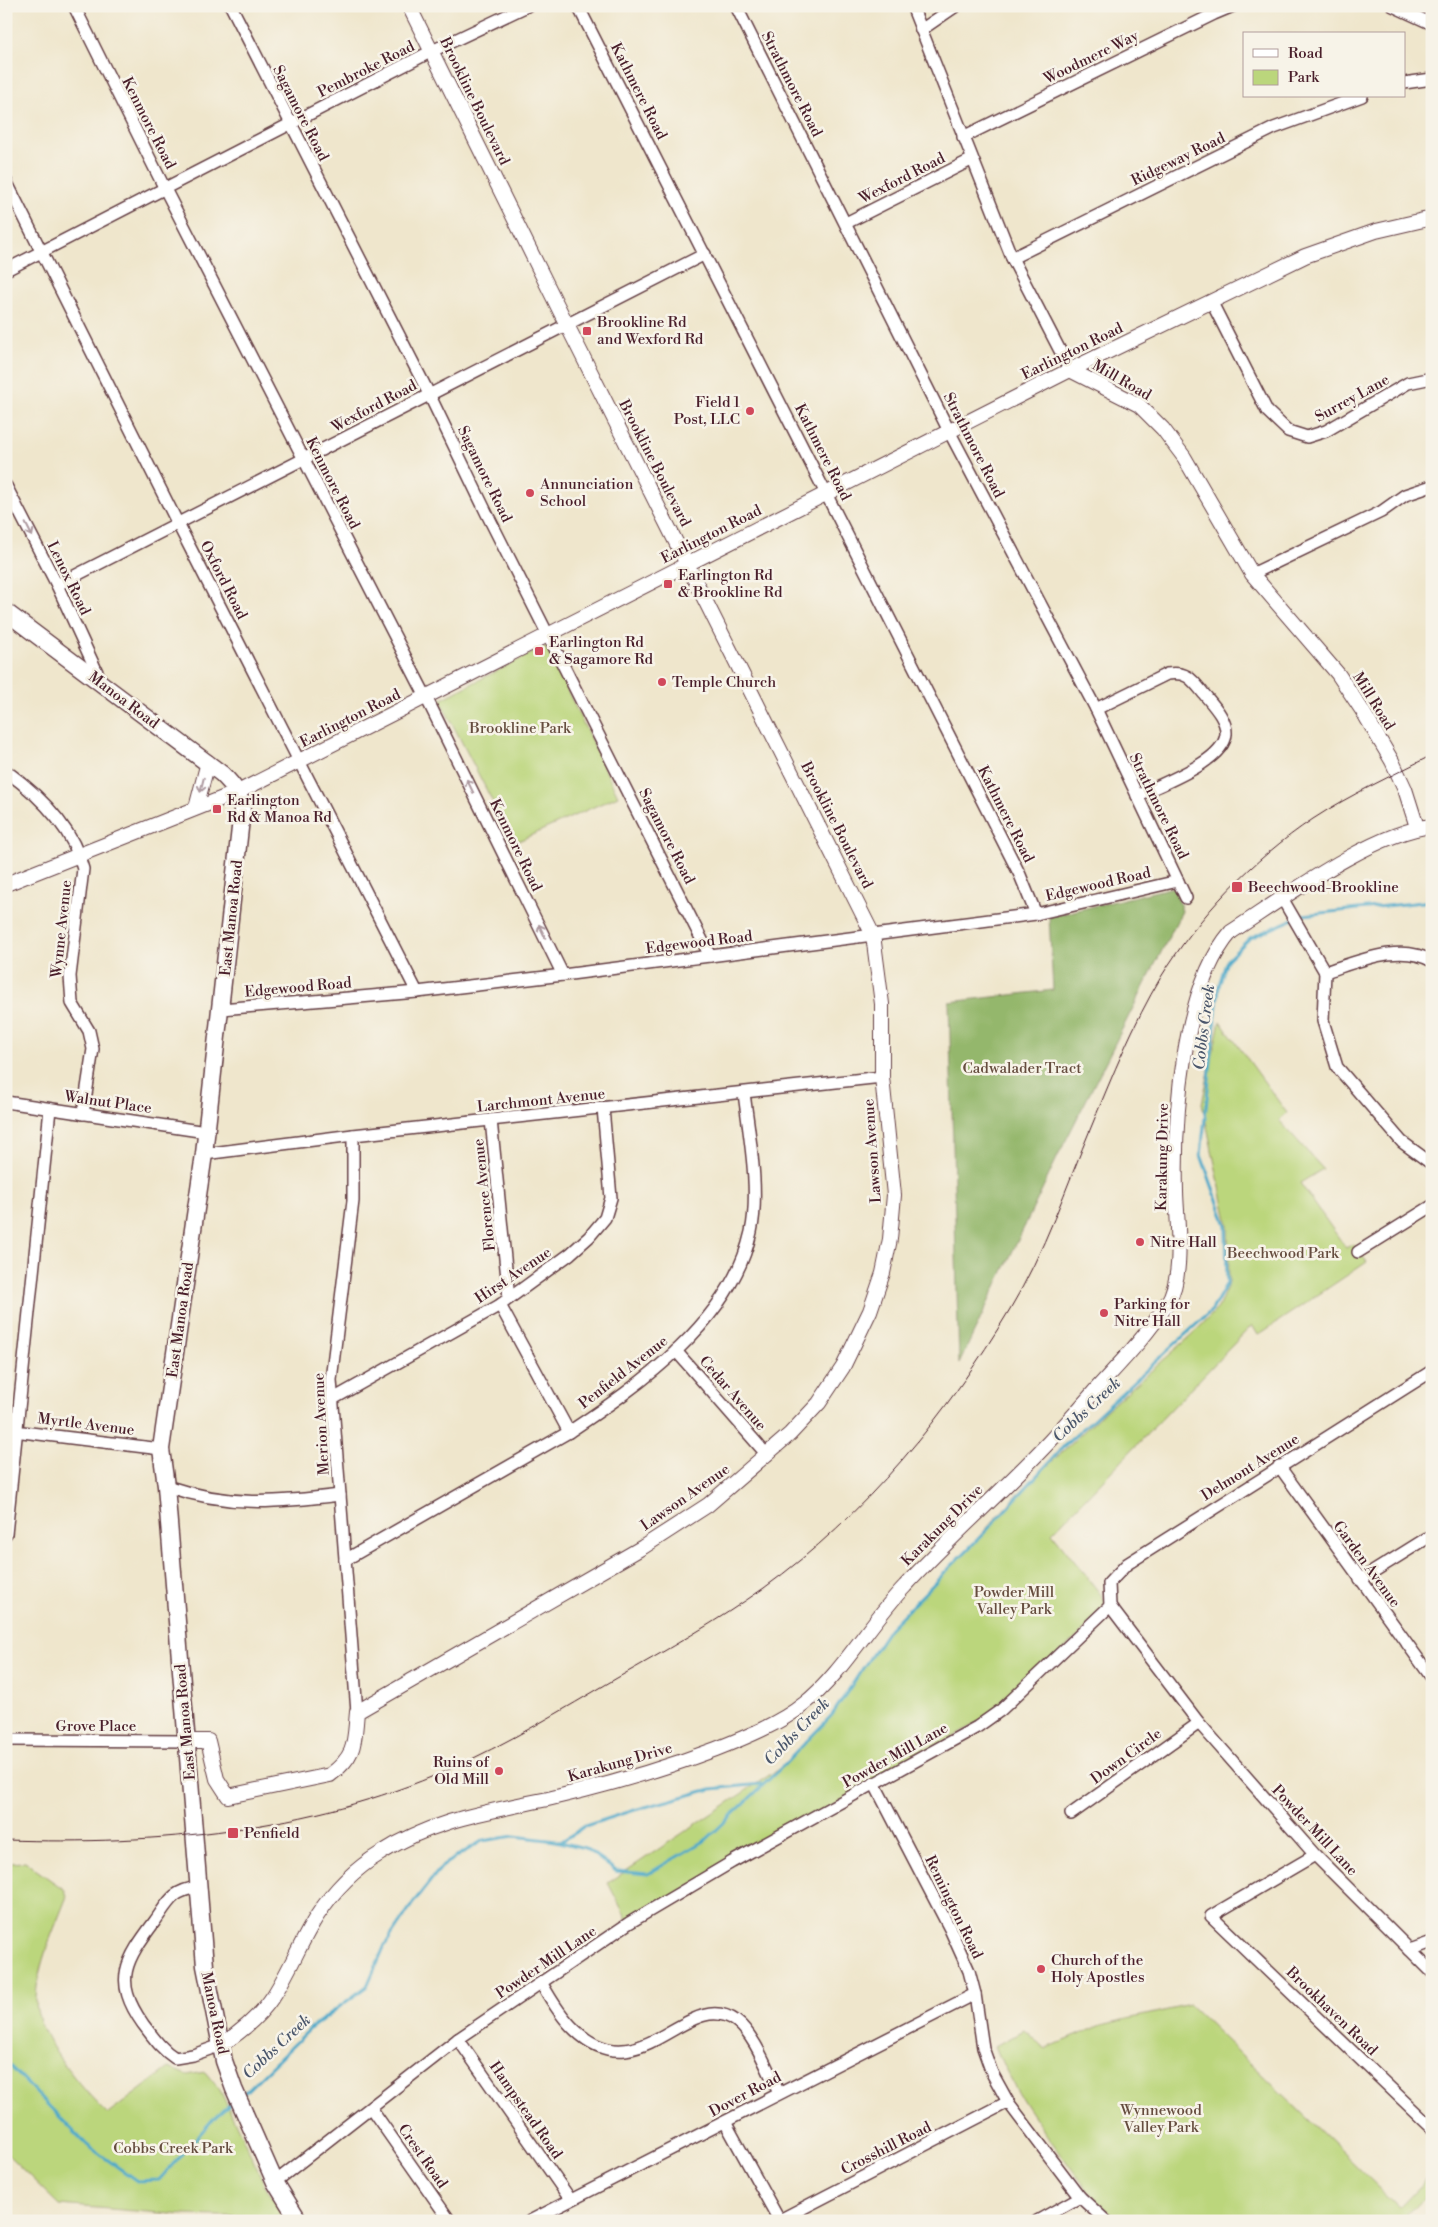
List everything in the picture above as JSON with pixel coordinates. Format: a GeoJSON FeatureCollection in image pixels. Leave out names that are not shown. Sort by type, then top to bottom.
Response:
{"type":"FeatureCollection","features":[{"type":"Feature","properties":{"kind":"main road","name":"Manoa Road"},"geometry":{"type":"LineString","coordinates":[[6,612],[208,762],[238,792]]}},
{"type":"Feature","properties":{"kind":"main road","name":"East Manoa Road"},"geometry":{"type":"LineString","coordinates":[[197,1848],[186,1741],[166,1486],[161,1449],[204,1154],[221,1009],[242,810],[238,792]]}},
{"type":"Feature","properties":{"kind":"main road","name":"Manoa Road"},"geometry":{"type":"LineString","coordinates":[[197,1848],[198,1888],[205,1966],[221,2046],[242,2108],[275,2182],[299,2221]]}},
{"type":"Feature","properties":{"kind":"street","name":"Kenmore Road"},"geometry":{"type":"LineString","coordinates":[[74,6],[165,189],[426,697],[564,975]]}},
{"type":"Feature","properties":{"kind":"street","name":"Sagamore Road"},"geometry":{"type":"LineString","coordinates":[[231,6],[290,125],[429,394],[487,514],[710,956]]}},
{"type":"Feature","properties":{"kind":"street","name":"Brookline Boulevard"},"geometry":{"type":"LineString","coordinates":[[410,6],[567,326],[873,934]]}},
{"type":"Feature","properties":{"kind":"street","name":"Pembroke Road"},"geometry":{"type":"LineString","coordinates":[[6,270],[432,51],[527,6]]}},
{"type":"Feature","properties":{"kind":"street","name":"Kathmere Road"},"geometry":{"type":"LineString","coordinates":[[578,6],[1020,875],[1036,914]]}},
{"type":"Feature","properties":{"kind":"street","name":"Strathmore Road"},"geometry":{"type":"LineString","coordinates":[[736,6],[949,431],[1096,709],[1186,898]]}},
{"type":"Feature","properties":{"kind":"street","name":"Mill Road"},"geometry":{"type":"LineString","coordinates":[[912,6],[1012,258],[1070,370],[1139,405],[1163,429],[1184,457],[1252,574],[1338,674],[1362,710],[1395,768],[1418,828]]}},
{"type":"Feature","properties":{"kind":"street"},"geometry":{"type":"LineString","coordinates":[[921,30],[956,6]]}},
{"type":"Feature","properties":{"kind":"street","name":"Woodmere Way"},"geometry":{"type":"LineString","coordinates":[[963,136],[1233,6]]}},
{"type":"Feature","properties":{"kind":"street"},"geometry":{"type":"LineString","coordinates":[[1393,6],[1432,24]]}},
{"type":"Feature","properties":{"kind":"street"},"geometry":{"type":"LineString","coordinates":[[1406,83],[1432,78]]}},
{"type":"Feature","properties":{"kind":"street","name":"Ridgeway Road"},"geometry":{"type":"LineString","coordinates":[[1012,258],[1274,128],[1356,98]]}},
{"type":"Feature","properties":{"kind":"street","name":"Wexford Road"},"geometry":{"type":"LineString","coordinates":[[846,224],[972,160]]}},
{"type":"Feature","properties":{"kind":"street","name":"Oxford Road"},"geometry":{"type":"LineString","coordinates":[[6,181],[178,524],[417,992]]}},
{"type":"Feature","properties":{"kind":"street","name":"Earlington Road"},"geometry":{"type":"LineString","coordinates":[[6,884],[238,792],[1070,370],[1305,256],[1376,231],[1432,218]]}},
{"type":"Feature","properties":{"kind":"street","name":"Wexford Road"},"geometry":{"type":"LineString","coordinates":[[58,585],[705,254]]}},
{"type":"Feature","properties":{"kind":"street","name":"Surrey Lane"},"geometry":{"type":"LineString","coordinates":[[1211,301],[1267,411],[1288,431],[1307,437],[1326,431],[1408,383],[1432,378]]}},
{"type":"Feature","properties":{"kind":"street","name":"Lenox Road"},"geometry":{"type":"LineString","coordinates":[[6,486],[58,585],[102,684]]}},
{"type":"Feature","properties":{"kind":"street"},"geometry":{"type":"LineString","coordinates":[[1252,574],[1381,512],[1405,495],[1432,486]]}},
{"type":"Feature","properties":{"kind":"street"},"geometry":{"type":"LineString","coordinates":[[1096,709],[1166,674],[1179,672],[1192,679],[1221,715],[1227,732],[1224,744],[1208,760],[1137,796]]}},
{"type":"Feature","properties":{"kind":"street"},"geometry":{"type":"LineString","coordinates":[[196,808],[208,762]]}},
{"type":"Feature","properties":{"kind":"street","name":"Wynne Avenue"},"geometry":{"type":"LineString","coordinates":[[6,770],[51,810],[79,854],[83,869],[71,985],[72,1003],[89,1031],[93,1049],[83,1114]]}},
{"type":"Feature","properties":{"kind":"street","name":"Karakung Drive"},"geometry":{"type":"LineString","coordinates":[[221,2046],[238,2034],[267,2005],[275,1994],[319,1912],[334,1893],[350,1877],[382,1852],[425,1831],[461,1818],[547,1799],[648,1773],[720,1747],[775,1722],[802,1706],[822,1687],[902,1589],[1050,1442],[1146,1334],[1170,1300],[1178,1266],[1175,1158],[1180,1086],[1194,1012],[1209,965],[1220,944],[1231,932],[1285,903],[1374,844],[1418,828],[1432,826]]}},
{"type":"Feature","properties":{"kind":"street","name":"Edgewood Road"},"geometry":{"type":"LineString","coordinates":[[221,1009],[417,992],[564,975],[1036,914],[1178,881]]}},
{"type":"Feature","properties":{"kind":"street"},"geometry":{"type":"LineString","coordinates":[[1285,903],[1325,972],[1323,1021],[1336,1067],[1402,1142],[1432,1164]]}},
{"type":"Feature","properties":{"kind":"street","name":"Lawson Avenue"},"geometry":{"type":"LineString","coordinates":[[357,1712],[642,1547],[708,1505],[790,1434],[818,1403],[843,1368],[870,1311],[883,1273],[890,1238],[894,1195],[882,1077],[882,1004],[873,934]]}},
{"type":"Feature","properties":{"kind":"street"},"geometry":{"type":"LineString","coordinates":[[1325,972],[1383,955],[1408,953],[1432,961]]}},
{"type":"Feature","properties":{"kind":"street","name":"Larchmont Avenue"},"geometry":{"type":"LineString","coordinates":[[204,1154],[353,1135],[882,1077]]}},
{"type":"Feature","properties":{"kind":"street","name":"Penfield Avenue"},"geometry":{"type":"LineString","coordinates":[[345,1560],[569,1432],[660,1366],[714,1310],[731,1285],[751,1232],[754,1209],[753,1167],[744,1092]]}},
{"type":"Feature","properties":{"kind":"street","name":"Walnut Place"},"geometry":{"type":"LineString","coordinates":[[6,1102],[206,1132]]}},
{"type":"Feature","properties":{"kind":"street"},"geometry":{"type":"LineString","coordinates":[[6,1534],[11,1431],[50,1108]]}},
{"type":"Feature","properties":{"kind":"street","name":"Hirst Avenue"},"geometry":{"type":"LineString","coordinates":[[333,1399],[505,1301],[570,1254],[589,1236],[605,1218],[611,1198],[603,1108]]}},
{"type":"Feature","properties":{"kind":"street","name":"Florence Avenue"},"geometry":{"type":"LineString","coordinates":[[491,1120],[505,1301],[569,1432]]}},
{"type":"Feature","properties":{"kind":"street","name":"Merion Avenue"},"geometry":{"type":"LineString","coordinates":[[353,1135],[354,1172],[352,1201],[332,1380],[357,1712]]}},
{"type":"Feature","properties":{"kind":"street"},"geometry":{"type":"LineString","coordinates":[[1358,1252],[1432,1206]]}},
{"type":"Feature","properties":{"kind":"street","name":"Cedar Avenue"},"geometry":{"type":"LineString","coordinates":[[676,1351],[767,1455]]}},
{"type":"Feature","properties":{"kind":"street","name":"Delmont Avenue"},"geometry":{"type":"LineString","coordinates":[[1110,1606],[1109,1583],[1127,1564],[1279,1466],[1432,1371]]}},
{"type":"Feature","properties":{"kind":"street","name":"Myrtle Avenue"},"geometry":{"type":"LineString","coordinates":[[11,1431],[161,1449]]}},
{"type":"Feature","properties":{"kind":"street","name":"Garden Avenue"},"geometry":{"type":"LineString","coordinates":[[1279,1466],[1432,1678]]}},
{"type":"Feature","properties":{"kind":"street"},"geometry":{"type":"LineString","coordinates":[[166,1486],[196,1496],[233,1501],[283,1502],[340,1495]]}},
{"type":"Feature","properties":{"kind":"street"},"geometry":{"type":"LineString","coordinates":[[1360,1580],[1432,1536]]}},
{"type":"Feature","properties":{"kind":"street","name":"Powder Mill Lane"},"geometry":{"type":"LineString","coordinates":[[275,2182],[458,2039],[542,1984],[629,1923],[732,1862],[977,1727],[1000,1710],[1110,1606],[1199,1722],[1315,1855],[1432,1972]]}},
{"type":"Feature","properties":{"kind":"street"},"geometry":{"type":"LineString","coordinates":[[186,1741],[208,1741],[217,1779],[228,1796],[234,1796],[330,1775],[344,1764],[354,1748],[357,1712]]}},
{"type":"Feature","properties":{"kind":"street","name":"Down Circle"},"geometry":{"type":"LineString","coordinates":[[1071,1814],[1199,1722]]}},
{"type":"Feature","properties":{"kind":"street","name":"Grove Place"},"geometry":{"type":"LineString","coordinates":[[6,1740],[186,1741]]}},
{"type":"Feature","properties":{"kind":"street","name":"Remington Road"},"geometry":{"type":"LineString","coordinates":[[874,1784],[950,1929],[969,1971],[975,1994],[983,2048],[992,2073],[1008,2102],[1080,2197],[1106,2221]]}},
{"type":"Feature","properties":{"kind":"street","name":"Brookhaven Road"},"geometry":{"type":"LineString","coordinates":[[1315,1855],[1211,1916],[1432,2128]]}},
{"type":"Feature","properties":{"kind":"street"},"geometry":{"type":"LineString","coordinates":[[198,1888],[179,1891],[171,1899],[131,1955],[126,1973],[125,1987],[128,2002],[160,2046],[175,2058],[221,2046]]}},
{"type":"Feature","properties":{"kind":"street"},"geometry":{"type":"LineString","coordinates":[[1410,1950],[1432,1942]]}},
{"type":"Feature","properties":{"kind":"street"},"geometry":{"type":"LineString","coordinates":[[542,1984],[556,2008],[575,2030],[595,2043],[613,2049],[633,2049],[649,2044],[700,2015],[713,2014],[731,2018],[750,2036],[779,2093]]}},
{"type":"Feature","properties":{"kind":"street","name":"Dover Road"},"geometry":{"type":"LineString","coordinates":[[530,2221],[975,1994]]}},
{"type":"Feature","properties":{"kind":"street","name":"Hampstead Road"},"geometry":{"type":"LineString","coordinates":[[458,2039],[570,2199]]}},
{"type":"Feature","properties":{"kind":"street","name":"Crosshill Road"},"geometry":{"type":"LineString","coordinates":[[778,2220],[1008,2102]]}},
{"type":"Feature","properties":{"kind":"street","name":"Crest Road"},"geometry":{"type":"LineString","coordinates":[[371,2108],[450,2221]]}},
{"type":"Feature","properties":{"kind":"street"},"geometry":{"type":"LineString","coordinates":[[724,2122],[778,2220]]}},
{"type":"Feature","properties":{"kind":"street"},"geometry":{"type":"LineString","coordinates":[[1037,2221],[1080,2197]]}},
{"type":"Feature","properties":{"kind":"green space","name":"Brookline Park"},"geometry":{"type":"Polygon","coordinates":[[[546,646],[618,796],[514,843],[440,700],[546,646]]]}},
{"type":"Feature","properties":{"kind":"green space","name":"Cadwalader Tract"},"geometry":{"type":"Polygon","coordinates":[[[1174,887],[1182,911],[1058,1156],[959,1364],[949,1002],[1053,990],[1049,917],[1174,887]]]}},
{"type":"Feature","properties":{"kind":"green space","name":"Powder Mill Valley Park"},"geometry":{"type":"Polygon","coordinates":[[[1220,1021],[1287,1113],[1279,1120],[1323,1169],[1300,1183],[1346,1248],[1353,1244],[1367,1262],[1258,1335],[1252,1325],[1052,1533],[1110,1606],[1000,1710],[629,1923],[608,1883],[783,1766],[832,1715],[889,1629],[966,1551],[1019,1493],[1104,1412],[1191,1336],[1218,1308],[1229,1282],[1228,1225],[1202,1103],[1220,1021]]]}},
{"type":"Feature","properties":{"kind":"green space","name":"Cobbs Creek Park"},"geometry":{"type":"Polygon","coordinates":[[[25,1862],[65,1890],[67,1896],[43,1959],[36,1999],[43,2029],[62,2061],[86,2091],[108,2114],[169,2068],[187,2075],[205,2072],[220,2090],[265,2185],[286,2218],[186,2215],[59,2205],[6,2153],[6,1866],[9,1863],[25,1862]]]}},
{"type":"Feature","properties":{"kind":"green space","name":"Wynnewood Valley Park"},"geometry":{"type":"Polygon","coordinates":[[[1190,2005],[1399,2207],[1432,2173],[1432,2188],[1407,2214],[1413,2221],[1121,2221],[1105,2208],[1084,2186],[1036,2120],[1009,2077],[995,2046],[1024,2030],[1045,2049],[1101,2025],[1190,2005]]]}},
{"type":"Feature","properties":{"kind":"waterway","name":"Cobbs Creek"},"geometry":{"type":"LineString","coordinates":[[243,2094],[311,2028],[367,1986],[385,1945],[413,1903],[443,1865],[482,1841],[514,1836],[556,1841],[585,1848],[616,1871],[648,1874],[707,1839],[783,1766],[832,1715],[889,1629],[988,1529],[1065,1445],[1212,1310],[1227,1283],[1226,1225],[1201,1155],[1219,985],[1227,960],[1250,938],[1303,915],[1432,901]]}},
{"type":"Feature","properties":{"kind":"waterway","name":"Cobbs Creek"},"geometry":{"type":"LineString","coordinates":[[562,1841],[585,1826],[638,1809],[711,1789],[761,1784]]}},
{"type":"Feature","properties":{"kind":"waterway","name":"Cobbs Creek"},"geometry":{"type":"LineString","coordinates":[[6,2062],[87,2145],[137,2181],[159,2180],[215,2117],[234,2101]]}},
{"type":"Feature","properties":{"kind":"tram line"},"geometry":{"type":"LineString","coordinates":[[6,1840],[120,1840],[232,1830],[287,1820],[395,1791],[448,1770],[513,1738],[692,1635],[764,1588],[836,1529],[870,1496],[931,1425],[985,1348],[1023,1287],[1034,1264],[1132,1031],[1161,977],[1192,932],[1210,910],[1249,870],[1291,835],[1342,801],[1432,755]]}},
{"type":"Feature","properties":{"kind":"place","name":"Brookline Rd and Wexford Rd"},"geometry":{"type":"Point","coordinates":[587,331]}},
{"type":"Feature","properties":{"kind":"place","name":"Field 1 Post, LLC"},"geometry":{"type":"Point","coordinates":[750,411]}},
{"type":"Feature","properties":{"kind":"place","name":"Annunciation School"},"geometry":{"type":"Point","coordinates":[530,493]}},
{"type":"Feature","properties":{"kind":"place","name":"Earlington Rd & Brookline Rd"},"geometry":{"type":"Point","coordinates":[668,584]}},
{"type":"Feature","properties":{"kind":"place","name":"Earlington Rd & Sagamore Rd"},"geometry":{"type":"Point","coordinates":[539,651]}},
{"type":"Feature","properties":{"kind":"place","name":"Temple Church"},"geometry":{"type":"Point","coordinates":[662,682]}},
{"type":"Feature","properties":{"kind":"place","name":"Earlington Rd & Manoa Rd"},"geometry":{"type":"Point","coordinates":[217,809]}},
{"type":"Feature","properties":{"kind":"place","name":"Beechwood-Brookline"},"geometry":{"type":"Point","coordinates":[1237,887]}},
{"type":"Feature","properties":{"kind":"place","name":"Nitre Hall"},"geometry":{"type":"Point","coordinates":[1140,1242]}},
{"type":"Feature","properties":{"kind":"place","name":"Parking for Nitre Hall"},"geometry":{"type":"Point","coordinates":[1104,1313]}},
{"type":"Feature","properties":{"kind":"place","name":"Ruins of Old Mill"},"geometry":{"type":"Point","coordinates":[499,1771]}},
{"type":"Feature","properties":{"kind":"place","name":"Penfield"},"geometry":{"type":"Point","coordinates":[233,1833]}},
{"type":"Feature","properties":{"kind":"place","name":"Church of the Holy Apostles"},"geometry":{"type":"Point","coordinates":[1041,1969]}},
{"type":"Feature","properties":{"kind":"park label","name":"Beechwood Park"},"geometry":{"type":"Point","coordinates":[1283,1253]}}]}
